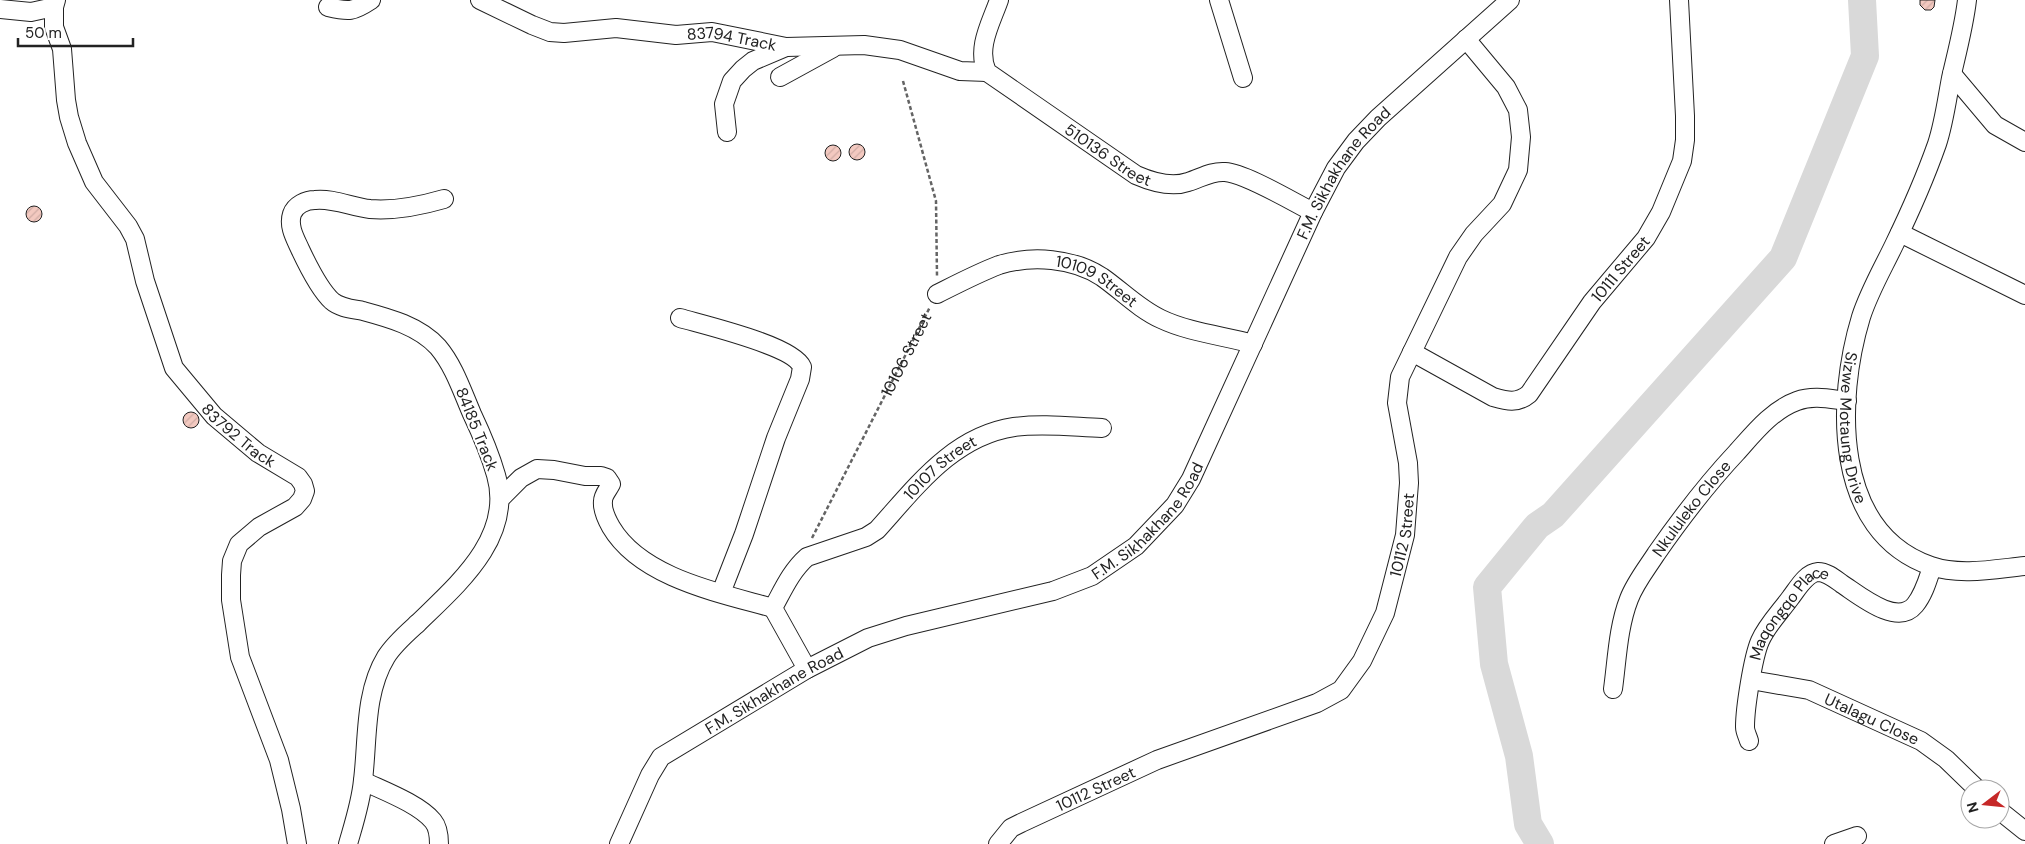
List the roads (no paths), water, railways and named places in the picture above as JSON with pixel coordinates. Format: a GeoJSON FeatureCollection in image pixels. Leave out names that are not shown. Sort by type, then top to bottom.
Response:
{"type":"FeatureCollection","features":[{"type":"Feature","properties":{"kind":"street"},"geometry":{"type":"LineString","coordinates":[[328,7],[346,11],[358,9],[371,0]]}},
{"type":"Feature","properties":{"kind":"street","name":"83794 Track"},"geometry":{"type":"LineString","coordinates":[[480,0],[550,32],[564,33],[616,28],[676,35],[712,32],[786,47],[864,45],[900,50],[960,71],[987,72]]}},
{"type":"Feature","properties":{"kind":"street"},"geometry":{"type":"LineString","coordinates":[[987,72],[982,56],[983,46],[999,0]]}},
{"type":"Feature","properties":{"kind":"street"},"geometry":{"type":"LineString","coordinates":[[1219,0],[1243,78]]}},
{"type":"Feature","properties":{"kind":"street","name":"F.M. Sikhakhane Road"},"geometry":{"type":"LineString","coordinates":[[619,844],[650,775],[662,758],[807,669],[868,638],[906,626],[1071,585],[1110,565],[1136,546],[1175,505],[1191,479],[1313,212],[1336,168],[1356,141],[1378,118],[1510,0]]}},
{"type":"Feature","properties":{"kind":"street","name":"10111 Street"},"geometry":{"type":"LineString","coordinates":[[1412,352],[1492,397],[1506,401],[1516,401],[1530,394],[1592,302],[1633,256],[1646,238],[1661,212],[1682,161],[1685,140],[1685,116],[1679,0]]}},
{"type":"Feature","properties":{"kind":"street","name":"Sizwe Motaung Drive"},"geometry":{"type":"LineString","coordinates":[[1967,0],[1966,13],[1938,142],[1900,233],[1862,315],[1850,366],[1846,401],[1850,464],[1854,486],[1861,504],[1872,523],[1887,540],[1902,551],[1932,567],[1963,571],[2025,566]]}},
{"type":"Feature","properties":{"kind":"street"},"geometry":{"type":"LineString","coordinates":[[0,9],[31,12],[54,3]]}},
{"type":"Feature","properties":{"kind":"street","name":"83792 Track"},"geometry":{"type":"LineString","coordinates":[[54,3],[54,27],[63,55],[67,108],[77,143],[94,182],[128,226],[135,239],[144,281],[174,368],[214,416],[258,453],[298,477],[303,484],[302,499],[295,507],[259,527],[239,544],[232,562],[231,575],[231,600],[240,657],[279,760],[292,809],[297,844]]}},
{"type":"Feature","properties":{"kind":"street","name":"10112 Street"},"geometry":{"type":"LineString","coordinates":[[998,844],[1011,828],[1157,760],[1317,703],[1341,690],[1362,661],[1385,613],[1405,535],[1408,512],[1408,477],[1397,403],[1400,378],[1464,246],[1502,204],[1518,170],[1521,138],[1518,110],[1506,87],[1466,40]]}},
{"type":"Feature","properties":{"kind":"street"},"geometry":{"type":"LineString","coordinates":[[780,78],[838,46]]}},
{"type":"Feature","properties":{"kind":"street"},"geometry":{"type":"LineString","coordinates":[[728,132],[724,104],[732,82],[753,61],[786,47]]}},
{"type":"Feature","properties":{"kind":"street","name":"510136 Street"},"geometry":{"type":"LineString","coordinates":[[987,72],[1136,175],[1149,181],[1182,184],[1214,173],[1232,173],[1313,212]]}},
{"type":"Feature","properties":{"kind":"street"},"geometry":{"type":"LineString","coordinates":[[1952,74],[1995,125],[2025,142]]}},
{"type":"Feature","properties":{"kind":"street","name":"84185 Track"},"geometry":{"type":"LineString","coordinates":[[348,844],[357,816],[363,781],[373,688],[386,657],[395,644],[450,592],[483,551],[492,536],[498,519],[501,498],[496,473],[459,382],[438,347],[427,337],[401,323],[333,302],[306,261],[294,237],[291,223],[294,209],[300,204],[313,200],[371,209],[399,209],[444,200]]}},
{"type":"Feature","properties":{"kind":"street"},"geometry":{"type":"LineString","coordinates":[[1900,233],[2025,295]]}},
{"type":"Feature","properties":{"kind":"street","name":"10109 Street"},"geometry":{"type":"LineString","coordinates":[[937,294],[1000,265],[1028,260],[1059,261],[1076,265],[1102,277],[1148,312],[1162,320],[1253,344]]}},
{"type":"Feature","properties":{"kind":"street"},"geometry":{"type":"LineString","coordinates":[[680,318],[771,345],[796,358],[802,367],[800,379],[776,438],[744,534],[721,593]]}},
{"type":"Feature","properties":{"kind":"street","name":"Nkululeko Close"},"geometry":{"type":"LineString","coordinates":[[1612,689],[1624,614],[1629,597],[1668,536],[1700,494],[1756,430],[1770,417],[1784,408],[1798,401],[1816,398],[1846,401]]}},
{"type":"Feature","properties":{"kind":"street","name":"10107 Street"},"geometry":{"type":"LineString","coordinates":[[773,608],[799,564],[807,557],[857,541],[872,533],[942,460],[968,442],[996,430],[1032,426],[1102,428]]}},
{"type":"Feature","properties":{"kind":"street"},"geometry":{"type":"LineString","coordinates":[[501,498],[521,478],[538,470],[554,470],[608,478],[611,484],[603,501],[605,514],[623,545],[660,570],[676,578],[773,608],[807,669]]}},
{"type":"Feature","properties":{"kind":"street","name":"Maqongqo Place"},"geometry":{"type":"LineString","coordinates":[[1749,741],[1745,727],[1751,680],[1761,639],[1803,581],[1819,572],[1827,574],[1869,602],[1885,610],[1901,613],[1908,611],[1915,605],[1921,596],[1932,567]]}},
{"type":"Feature","properties":{"kind":"street","name":"Utalagu Close"},"geometry":{"type":"LineString","coordinates":[[1751,680],[1809,690],[1921,741],[1946,759],[1967,779]]}},
{"type":"Feature","properties":{"kind":"street"},"geometry":{"type":"LineString","coordinates":[[363,781],[413,806],[429,817],[437,828],[439,844]]}},
{"type":"Feature","properties":{"kind":"street"},"geometry":{"type":"LineString","coordinates":[[2010,819],[2025,831]]}},
{"type":"Feature","properties":{"kind":"street"},"geometry":{"type":"LineString","coordinates":[[1834,844],[1857,836]]}},
{"type":"Feature","properties":{"kind":"waterway"},"geometry":{"type":"LineString","coordinates":[[1540,844],[1528,824],[1519,756],[1494,664],[1487,587],[1537,526],[1553,515],[1783,258],[1865,56],[1862,0]]}}]}
